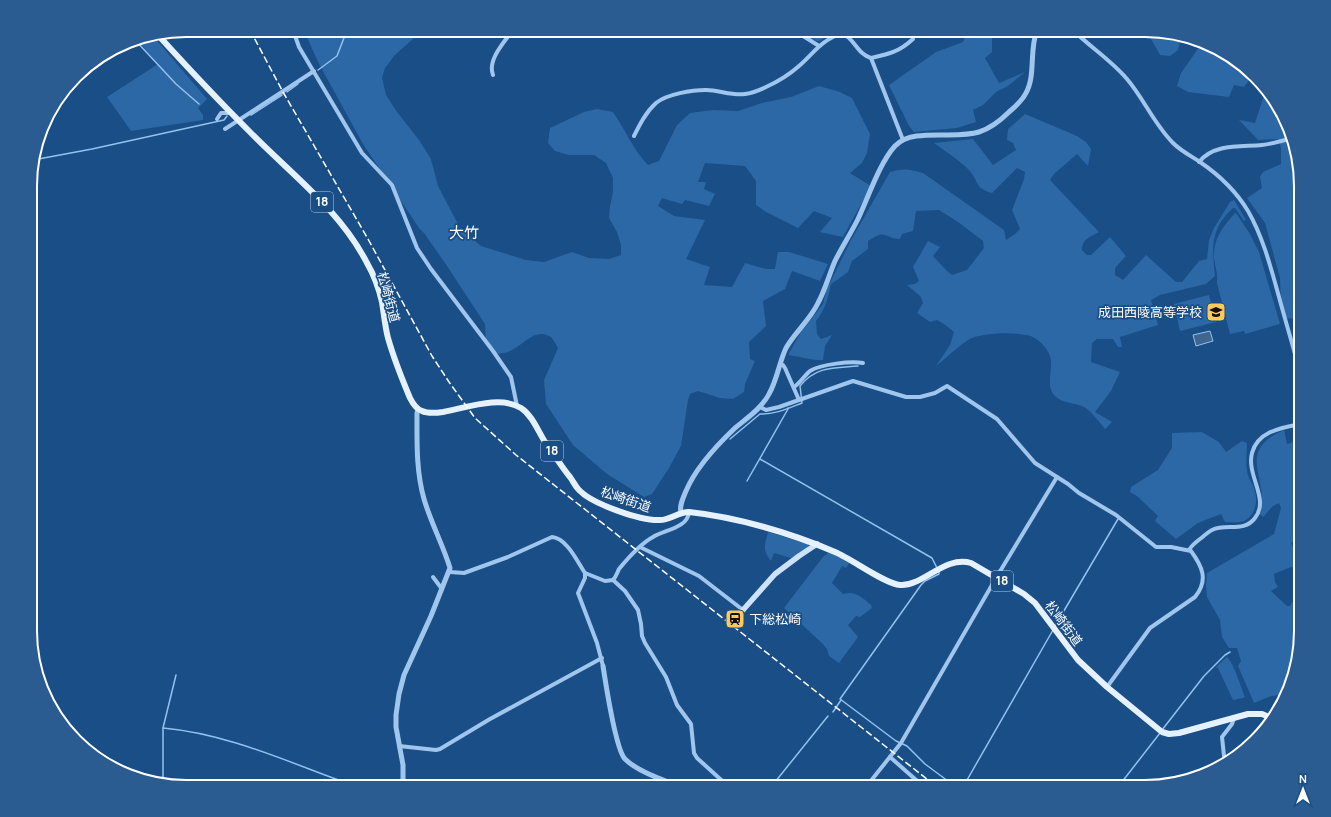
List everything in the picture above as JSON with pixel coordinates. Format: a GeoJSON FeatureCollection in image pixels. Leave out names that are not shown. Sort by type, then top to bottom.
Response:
{"type":"FeatureCollection","features":[{"type":"Feature","properties":{"kind":"main road","name":"松崎街道"},"geometry":{"type":"LineString","coordinates":[[162,39],[232,113],[316,196],[346,229],[368,263],[382,302],[388,338],[402,379],[413,404],[418,409]]}},
{"type":"Feature","properties":{"kind":"main road"},"geometry":{"type":"LineString","coordinates":[[418,409],[425,412],[437,412],[485,404],[503,403],[517,406]]}},
{"type":"Feature","properties":{"kind":"main road","name":"松崎街道"},"geometry":{"type":"LineString","coordinates":[[517,406],[527,413],[574,484],[588,497],[615,509],[650,519],[664,520],[681,513],[689,512],[742,521],[817,544],[847,557],[897,585],[911,583],[950,564],[962,561],[971,563],[1024,594],[1035,603],[1078,660],[1107,687],[1159,730],[1165,733],[1179,733],[1254,713],[1267,716]]}},
{"type":"Feature","properties":{"kind":"main road"},"geometry":{"type":"LineString","coordinates":[[743,610],[775,574],[817,544]]}},
{"type":"Feature","properties":{"kind":"street"},"geometry":{"type":"LineString","coordinates":[[295,37],[299,48],[362,153],[392,185],[417,248],[511,377],[517,406]]}},
{"type":"Feature","properties":{"kind":"street"},"geometry":{"type":"LineString","coordinates":[[493,75],[492,69],[494,60],[509,37]]}},
{"type":"Feature","properties":{"kind":"street"},"geometry":{"type":"LineString","coordinates":[[805,37],[819,46]]}},
{"type":"Feature","properties":{"kind":"street"},"geometry":{"type":"LineString","coordinates":[[634,136],[640,122],[648,112],[656,103],[667,97],[706,90],[731,94],[746,94],[766,87],[799,66],[819,46],[832,37]]}},
{"type":"Feature","properties":{"kind":"street"},"geometry":{"type":"LineString","coordinates":[[849,37],[862,54],[871,58],[894,52],[904,47],[913,39]]}},
{"type":"Feature","properties":{"kind":"street"},"geometry":{"type":"LineString","coordinates":[[681,513],[680,506],[683,497],[698,468],[728,435],[760,407],[769,395],[780,365],[792,339],[818,304],[835,262],[858,221],[884,162],[896,145],[904,140],[921,135],[951,136],[975,133],[996,124],[1020,101],[1027,92],[1035,37]]}},
{"type":"Feature","properties":{"kind":"street"},"geometry":{"type":"LineString","coordinates":[[1081,37],[1127,78],[1157,124],[1169,139],[1185,153],[1216,174],[1232,190],[1248,210],[1269,260],[1294,351]]}},
{"type":"Feature","properties":{"kind":"street"},"geometry":{"type":"LineString","coordinates":[[871,58],[904,140]]}},
{"type":"Feature","properties":{"kind":"street"},"geometry":{"type":"LineString","coordinates":[[225,129],[314,71]]}},
{"type":"Feature","properties":{"kind":"street"},"geometry":{"type":"LineString","coordinates":[[216,119],[222,114],[232,113]]}},
{"type":"Feature","properties":{"kind":"street"},"geometry":{"type":"LineString","coordinates":[[1199,162],[1202,158],[1212,152],[1224,148],[1262,145],[1287,140]]}},
{"type":"Feature","properties":{"kind":"street"},"geometry":{"type":"LineString","coordinates":[[794,387],[814,369],[846,363],[863,363]]}},
{"type":"Feature","properties":{"kind":"street"},"geometry":{"type":"LineString","coordinates":[[780,365],[783,365],[785,368],[799,400]]}},
{"type":"Feature","properties":{"kind":"street"},"geometry":{"type":"LineString","coordinates":[[760,407],[766,410],[853,381],[906,397],[920,397],[935,393],[947,386],[997,419],[1035,463],[1057,477],[1079,494],[1116,515],[1156,547],[1189,550],[1200,564],[1203,571],[1202,581],[1198,593],[1195,597],[1150,628],[1107,687]]}},
{"type":"Feature","properties":{"kind":"street"},"geometry":{"type":"LineString","coordinates":[[403,780],[403,765],[399,746],[396,715],[399,694],[404,675],[450,572],[449,565],[427,508],[420,483],[417,459],[418,409]]}},
{"type":"Feature","properties":{"kind":"street"},"geometry":{"type":"LineString","coordinates":[[1189,550],[1212,530],[1245,526],[1256,518],[1260,504],[1250,467],[1250,459],[1255,444],[1264,435],[1273,430],[1294,426]]}},
{"type":"Feature","properties":{"kind":"street"},"geometry":{"type":"LineString","coordinates":[[872,780],[905,736],[996,578],[1057,477]]}},
{"type":"Feature","properties":{"kind":"street"},"geometry":{"type":"LineString","coordinates":[[585,573],[605,581],[613,580],[619,570],[640,547],[653,537],[681,524],[688,518],[689,512]]}},
{"type":"Feature","properties":{"kind":"street"},"geometry":{"type":"LineString","coordinates":[[450,572],[464,573],[508,557],[552,537],[559,538],[572,552],[585,573],[585,578],[578,593],[602,658],[620,750],[624,757],[639,769],[665,780]]}},
{"type":"Feature","properties":{"kind":"street"},"geometry":{"type":"LineString","coordinates":[[640,547],[699,576],[743,610]]}},
{"type":"Feature","properties":{"kind":"street"},"geometry":{"type":"LineString","coordinates":[[433,577],[442,589]]}},
{"type":"Feature","properties":{"kind":"street"},"geometry":{"type":"LineString","coordinates":[[613,580],[631,598],[638,610],[642,624],[642,636],[645,643],[666,677],[676,705],[691,724],[694,753],[697,758],[721,780]]}},
{"type":"Feature","properties":{"kind":"street"},"geometry":{"type":"LineString","coordinates":[[399,746],[436,750],[440,749],[490,719],[602,658]]}},
{"type":"Feature","properties":{"kind":"street"},"geometry":{"type":"LineString","coordinates":[[1224,757],[1222,737],[1232,724],[1234,718]]}},
{"type":"Feature","properties":{"kind":"street"},"geometry":{"type":"LineString","coordinates":[[890,757],[916,780]]}},
{"type":"Feature","properties":{"kind":"shaded area"},"geometry":{"type":"Polygon","coordinates":[[[307,37],[415,37],[395,55],[385,68],[382,78],[386,95],[431,159],[438,186],[460,228],[481,246],[526,260],[544,262],[572,252],[589,258],[609,259],[621,255],[621,245],[617,232],[609,218],[613,192],[613,178],[606,163],[594,155],[569,155],[555,151],[548,143],[550,128],[584,112],[597,109],[613,112],[638,153],[648,165],[659,161],[677,125],[690,113],[713,110],[738,111],[762,103],[791,97],[819,86],[840,92],[852,98],[870,134],[867,153],[862,163],[850,173],[871,186],[843,237],[820,232],[832,218],[814,211],[798,228],[766,212],[756,205],[756,181],[745,166],[705,163],[698,182],[706,182],[704,189],[715,194],[709,206],[685,200],[682,204],[662,198],[658,206],[674,216],[705,220],[686,259],[710,267],[704,285],[732,287],[745,263],[766,269],[775,269],[778,252],[789,252],[828,264],[820,281],[792,271],[785,289],[763,301],[766,326],[749,342],[750,359],[755,361],[745,384],[744,392],[733,399],[720,398],[698,391],[690,394],[681,446],[652,494],[644,497],[607,474],[573,445],[546,404],[544,380],[558,348],[551,337],[546,334],[535,335],[510,351],[499,354],[494,354],[486,344],[485,324],[363,144],[318,62],[307,37]]]}},
{"type":"Feature","properties":{"kind":"shaded area"},"geometry":{"type":"Polygon","coordinates":[[[809,37],[827,37],[819,41],[809,37]]]}},
{"type":"Feature","properties":{"kind":"shaded area"},"geometry":{"type":"Polygon","coordinates":[[[965,37],[992,37],[992,52],[985,58],[999,83],[1025,72],[1008,86],[996,92],[983,105],[973,110],[976,122],[957,128],[914,132],[909,126],[889,85],[936,52],[963,42],[965,37]]]}},
{"type":"Feature","properties":{"kind":"shaded area"},"geometry":{"type":"Polygon","coordinates":[[[1150,37],[1180,41],[1178,50],[1170,56],[1160,55],[1150,37]]]}},
{"type":"Feature","properties":{"kind":"shaded area"},"geometry":{"type":"Polygon","coordinates":[[[157,40],[207,99],[198,108],[203,115],[203,120],[131,131],[107,97],[158,64],[141,44],[157,40]]]}},
{"type":"Feature","properties":{"kind":"shaded area"},"geometry":{"type":"Polygon","coordinates":[[[1199,47],[1228,62],[1249,80],[1244,87],[1234,85],[1229,97],[1188,92],[1177,86],[1181,73],[1199,47]]]}},
{"type":"Feature","properties":{"kind":"shaded area"},"geometry":{"type":"Polygon","coordinates":[[[1264,96],[1274,111],[1283,129],[1293,166],[1294,319],[1287,318],[1281,303],[1280,278],[1265,223],[1247,198],[1262,188],[1260,177],[1263,172],[1281,164],[1279,139],[1258,140],[1239,120],[1255,123],[1264,96]]]}},
{"type":"Feature","properties":{"kind":"shaded area"},"geometry":{"type":"Polygon","coordinates":[[[1025,114],[1077,136],[1086,142],[1091,149],[1088,166],[1077,154],[1054,174],[1050,180],[1099,232],[1083,243],[1082,250],[1087,255],[1091,255],[1110,237],[1126,256],[1115,268],[1115,275],[1123,280],[1146,255],[1176,282],[1182,282],[1199,261],[1207,259],[1209,240],[1214,228],[1230,202],[1234,200],[1246,220],[1244,221],[1235,208],[1233,208],[1220,224],[1216,231],[1213,248],[1215,276],[1206,284],[1160,295],[1151,300],[1158,325],[1120,337],[1122,347],[1118,347],[1113,339],[1097,339],[1092,343],[1091,362],[1120,372],[1111,391],[1095,412],[1112,422],[1105,429],[1093,414],[1084,407],[1061,400],[1054,395],[1050,386],[1050,356],[1041,342],[1034,337],[1020,334],[977,336],[968,340],[936,366],[950,345],[954,332],[937,320],[930,322],[917,313],[923,303],[921,297],[907,285],[915,284],[919,281],[913,267],[928,241],[940,247],[933,256],[952,275],[967,270],[984,248],[983,241],[939,210],[916,211],[913,231],[902,234],[900,239],[882,234],[868,241],[868,249],[852,261],[848,272],[831,284],[826,304],[816,321],[817,334],[821,339],[832,335],[825,346],[823,360],[788,355],[801,332],[823,304],[826,291],[850,242],[890,172],[906,170],[923,173],[1004,230],[1006,240],[1020,229],[1012,210],[1024,179],[1025,172],[1017,168],[992,193],[982,189],[969,170],[934,143],[973,139],[993,165],[1016,150],[1013,143],[1007,140],[1008,129],[1025,114]]]}},
{"type":"Feature","properties":{"kind":"shaded area"},"geometry":{"type":"Polygon","coordinates":[[[1235,213],[1250,234],[1259,252],[1280,324],[1245,334],[1244,331],[1230,334],[1217,283],[1214,258],[1217,239],[1235,213]]]}},
{"type":"Feature","properties":{"kind":"shaded area"},"geometry":{"type":"Polygon","coordinates":[[[1209,295],[1216,322],[1180,331],[1174,304],[1209,295]]]}},
{"type":"Feature","properties":{"kind":"shaded area"},"geometry":{"type":"Polygon","coordinates":[[[1210,331],[1213,341],[1196,346],[1193,335],[1210,331]]]}},
{"type":"Feature","properties":{"kind":"shaded area"},"geometry":{"type":"Polygon","coordinates":[[[1284,430],[1287,444],[1294,442],[1294,540],[1291,543],[1294,550],[1294,567],[1274,574],[1275,582],[1278,587],[1271,591],[1287,606],[1290,606],[1294,599],[1294,641],[1289,670],[1280,695],[1271,696],[1254,703],[1238,666],[1241,661],[1237,648],[1229,648],[1222,637],[1220,620],[1207,597],[1206,585],[1207,573],[1274,534],[1281,508],[1279,503],[1273,506],[1263,517],[1260,514],[1262,501],[1257,466],[1257,456],[1261,447],[1269,438],[1284,430]]]}},
{"type":"Feature","properties":{"kind":"shaded area"},"geometry":{"type":"Polygon","coordinates":[[[1202,432],[1219,442],[1226,452],[1242,441],[1247,443],[1247,467],[1249,477],[1254,487],[1256,504],[1251,516],[1244,521],[1225,522],[1221,514],[1198,523],[1176,539],[1155,521],[1158,516],[1137,496],[1130,492],[1131,487],[1158,470],[1172,448],[1172,433],[1202,432]]]}},
{"type":"Feature","properties":{"kind":"shaded area"},"geometry":{"type":"Polygon","coordinates":[[[768,532],[808,544],[808,548],[791,558],[774,553],[771,561],[765,550],[768,532]]]}},
{"type":"Feature","properties":{"kind":"shaded area"},"geometry":{"type":"Polygon","coordinates":[[[830,551],[850,562],[846,568],[842,566],[832,583],[843,594],[851,593],[862,597],[871,605],[872,608],[860,617],[856,616],[848,625],[858,637],[839,663],[829,656],[827,649],[823,644],[784,608],[823,557],[830,551]]]}},
{"type":"Feature","properties":{"kind":"shaded area"},"geometry":{"type":"Polygon","coordinates":[[[1227,657],[1237,676],[1245,697],[1243,698],[1233,700],[1218,668],[1216,667],[1227,657]]]}},
{"type":"Feature","properties":{"kind":"waterway"},"geometry":{"type":"LineString","coordinates":[[318,70],[337,56],[344,37]]}},
{"type":"Feature","properties":{"kind":"waterway"},"geometry":{"type":"LineString","coordinates":[[139,45],[176,84],[199,104]]}},
{"type":"Feature","properties":{"kind":"waterway"},"geometry":{"type":"LineString","coordinates":[[287,92],[298,84]]}},
{"type":"Feature","properties":{"kind":"waterway"},"geometry":{"type":"LineString","coordinates":[[251,115],[282,95]]}},
{"type":"Feature","properties":{"kind":"waterway"},"geometry":{"type":"LineString","coordinates":[[40,159],[92,149],[224,120],[227,116]]}},
{"type":"Feature","properties":{"kind":"waterway"},"geometry":{"type":"LineString","coordinates":[[730,439],[760,414],[776,412],[802,403],[800,386],[806,379],[819,371],[858,366]]}},
{"type":"Feature","properties":{"kind":"waterway"},"geometry":{"type":"LineString","coordinates":[[747,481],[788,408]]}},
{"type":"Feature","properties":{"kind":"waterway"},"geometry":{"type":"LineString","coordinates":[[760,459],[932,558],[937,568]]}},
{"type":"Feature","properties":{"kind":"waterway"},"geometry":{"type":"LineString","coordinates":[[1055,626],[1118,519]]}},
{"type":"Feature","properties":{"kind":"waterway"},"geometry":{"type":"LineString","coordinates":[[939,571],[939,574],[925,581],[921,585],[840,699],[896,741],[907,746],[925,764],[947,780]]}},
{"type":"Feature","properties":{"kind":"waterway"},"geometry":{"type":"LineString","coordinates":[[967,780],[1053,630]]}},
{"type":"Feature","properties":{"kind":"waterway"},"geometry":{"type":"LineString","coordinates":[[1162,730],[1204,676],[1230,652]]}},
{"type":"Feature","properties":{"kind":"waterway"},"geometry":{"type":"LineString","coordinates":[[163,778],[163,728],[176,675]]}},
{"type":"Feature","properties":{"kind":"waterway"},"geometry":{"type":"LineString","coordinates":[[833,712],[841,700]]}},
{"type":"Feature","properties":{"kind":"waterway"},"geometry":{"type":"LineString","coordinates":[[777,780],[828,716]]}},
{"type":"Feature","properties":{"kind":"waterway"},"geometry":{"type":"LineString","coordinates":[[163,728],[188,731],[238,744],[339,780]]}},
{"type":"Feature","properties":{"kind":"waterway"},"geometry":{"type":"LineString","coordinates":[[1123,780],[1160,733]]}},
{"type":"Feature","properties":{"kind":"railway"},"geometry":{"type":"LineString","coordinates":[[254,37],[283,92],[368,239],[432,356],[475,418],[516,455],[928,780]]}},
{"type":"Feature","properties":{"kind":"place","name":"成田西陵高等学校"},"geometry":{"type":"Point","coordinates":[1216,312]}},
{"type":"Feature","properties":{"kind":"place","name":"下総松崎"},"geometry":{"type":"Point","coordinates":[735,619]}},
{"type":"Feature","properties":{"kind":"district","name":"大竹"},"geometry":{"type":"Point","coordinates":[464,233]}}]}
